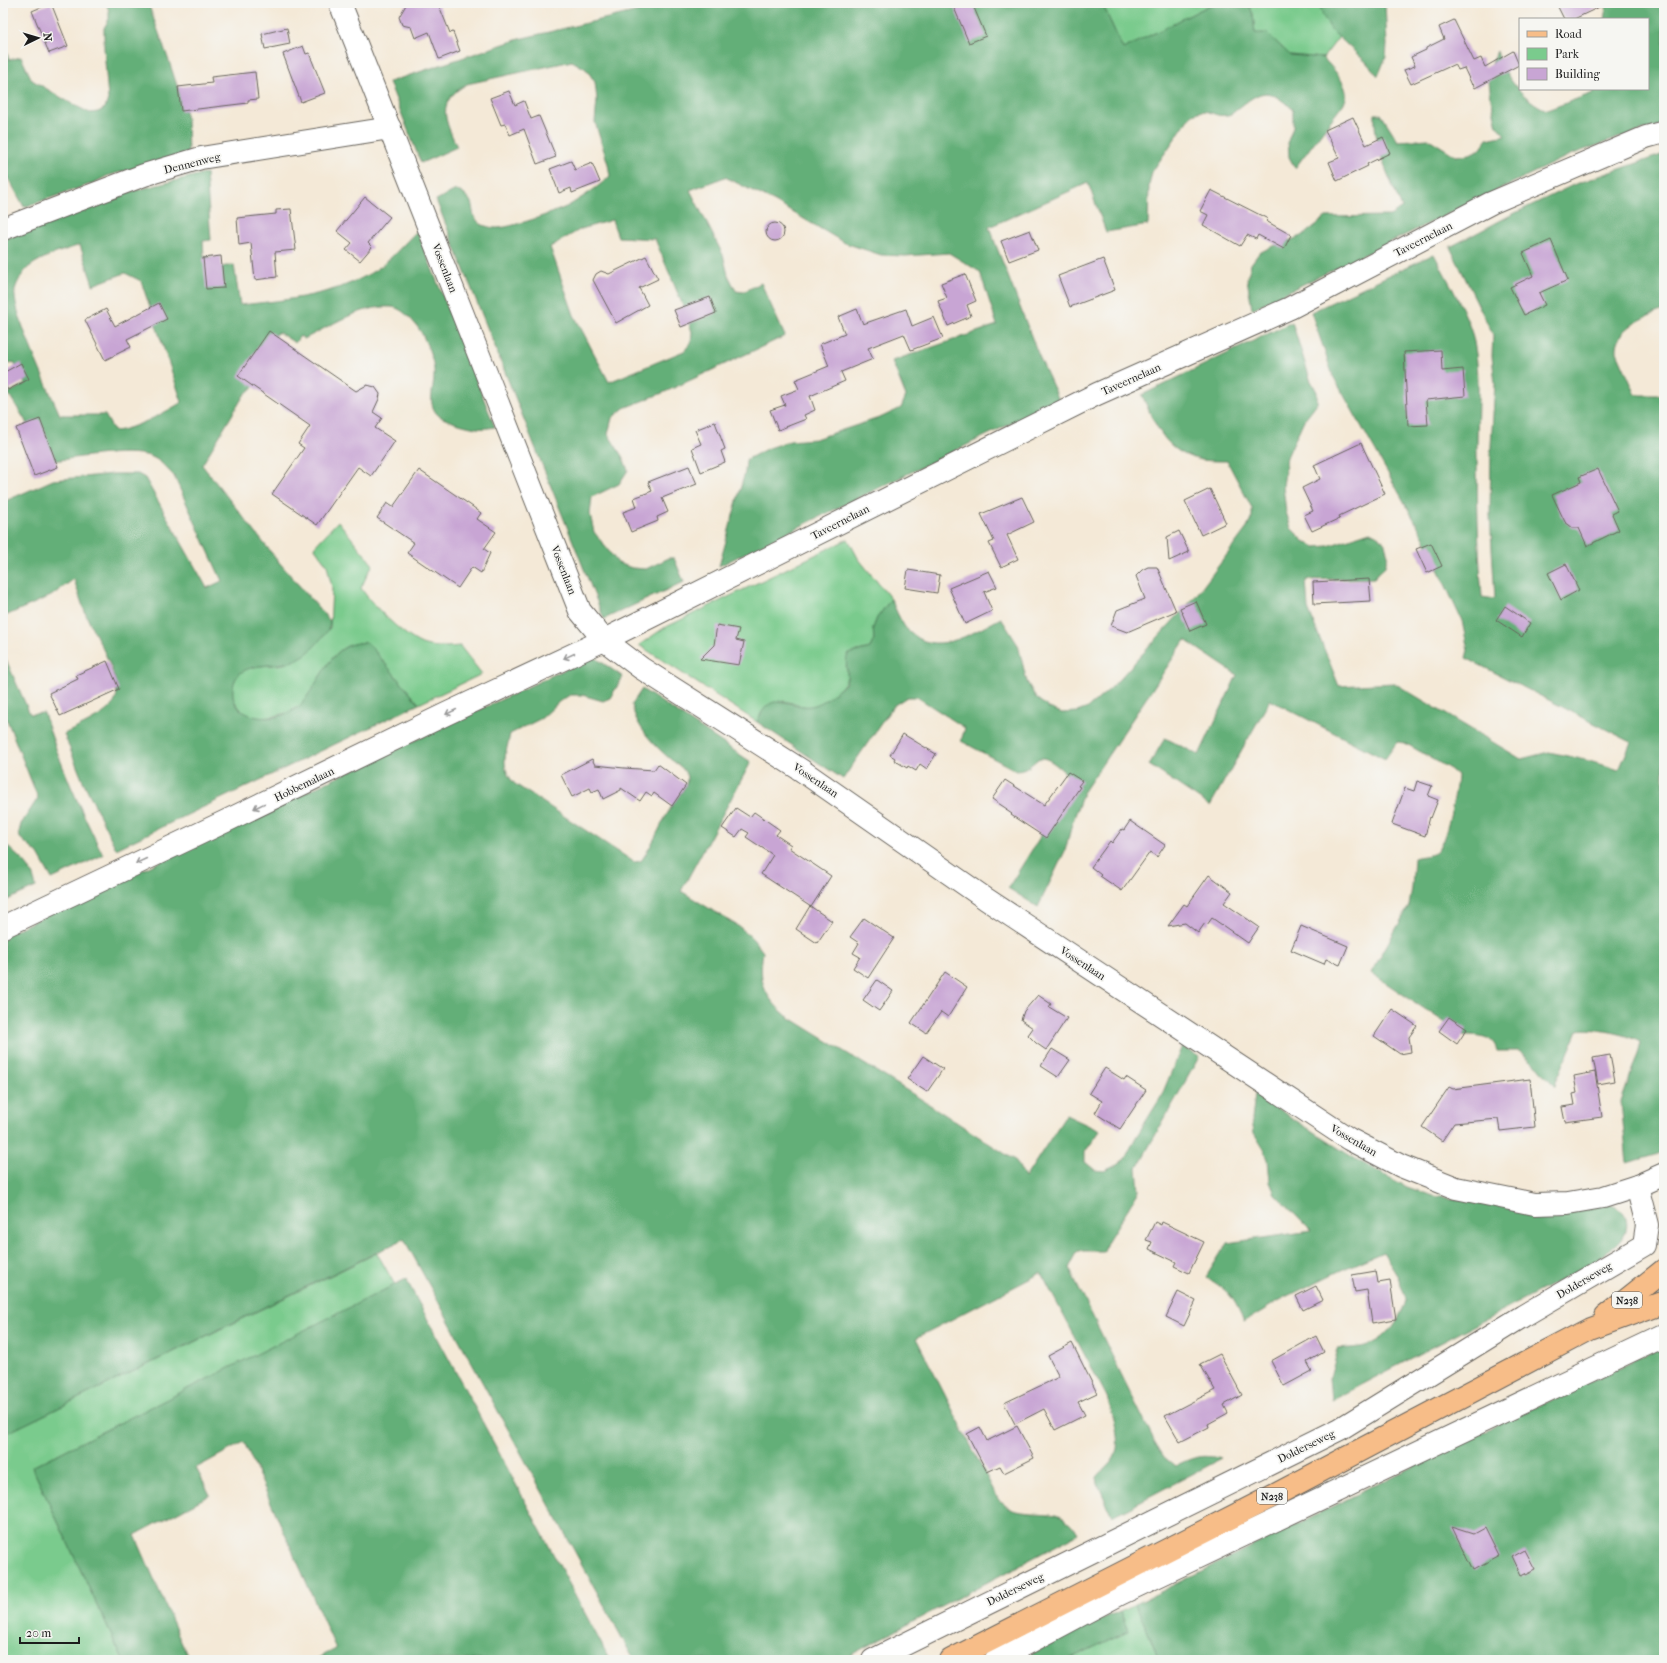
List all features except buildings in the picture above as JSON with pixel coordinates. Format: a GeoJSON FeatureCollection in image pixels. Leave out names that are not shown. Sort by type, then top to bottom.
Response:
{"type":"FeatureCollection","features":[{"type":"Feature","properties":{"kind":"main road","name":"N238"},"geometry":{"type":"LineString","coordinates":[[1590,1329],[1664,1270]]}},
{"type":"Feature","properties":{"kind":"main road","name":"N238"},"geometry":{"type":"LineString","coordinates":[[951,1660],[1275,1495],[1590,1329],[1664,1302]]}},
{"type":"Feature","properties":{"kind":"street","name":"Vossenlaan"},"geometry":{"type":"LineString","coordinates":[[340,3],[580,611],[604,640],[641,668],[801,770],[993,904],[1349,1139],[1401,1166],[1456,1188],[1535,1204],[1568,1203],[1603,1196],[1637,1186]]}},
{"type":"Feature","properties":{"kind":"street","name":"Dennenweg"},"geometry":{"type":"LineString","coordinates":[[3,228],[144,176],[202,158],[390,128]]}},
{"type":"Feature","properties":{"kind":"street","name":"Taveernelaan"},"geometry":{"type":"LineString","coordinates":[[604,640],[1097,394],[1290,308],[1491,203],[1646,137],[1664,132]]}},
{"type":"Feature","properties":{"kind":"street","name":"Hobbemalaan"},"geometry":{"type":"LineString","coordinates":[[3,926],[217,826],[604,640]]}},
{"type":"Feature","properties":{"kind":"street"},"geometry":{"type":"LineString","coordinates":[[1637,1186],[1664,1174]]}},
{"type":"Feature","properties":{"kind":"street","name":"Dolderseweg"},"geometry":{"type":"LineString","coordinates":[[873,1660],[1340,1429],[1523,1316],[1644,1245],[1647,1225],[1637,1186]]}},
{"type":"Feature","properties":{"kind":"street"},"geometry":{"type":"LineString","coordinates":[[996,1660],[1120,1594],[1664,1335]]}},
{"type":"Feature","properties":{"kind":"green space"},"geometry":{"type":"Polygon","coordinates":[[[106,3],[148,3],[169,61],[187,119],[188,153],[107,176],[94,183],[24,207],[3,164],[3,38],[9,60],[21,57],[32,80],[90,113],[98,112],[105,108],[108,99],[104,48],[104,28],[109,19],[109,11],[106,3]]]}},
{"type":"Feature","properties":{"kind":"green space"},"geometry":{"type":"Polygon","coordinates":[[[641,3],[1102,3],[1123,49],[1214,3],[1248,3],[1253,14],[1255,33],[1267,33],[1290,55],[1323,58],[1335,71],[1342,82],[1345,88],[1346,99],[1295,168],[1289,157],[1288,141],[1293,127],[1293,109],[1278,98],[1267,93],[1255,96],[1229,115],[1217,115],[1207,111],[1202,111],[1191,115],[1152,172],[1149,186],[1148,225],[1106,232],[1088,183],[989,227],[1039,356],[1059,400],[719,566],[745,472],[746,460],[768,448],[790,441],[815,439],[882,417],[901,408],[906,396],[892,361],[997,325],[980,272],[949,253],[905,256],[881,255],[845,243],[775,202],[725,177],[690,190],[723,255],[728,275],[736,291],[743,292],[761,283],[785,336],[665,392],[624,408],[612,418],[608,434],[622,456],[628,470],[619,484],[592,497],[590,514],[594,532],[618,563],[632,568],[646,569],[669,558],[674,558],[684,582],[604,619],[436,200],[456,190],[464,194],[469,199],[476,220],[481,224],[492,228],[501,228],[532,220],[562,209],[574,203],[595,188],[610,176],[608,164],[595,122],[597,100],[595,82],[586,69],[572,61],[467,84],[450,98],[447,105],[446,120],[457,147],[421,163],[389,82],[519,39],[642,10],[641,3]],[[612,220],[581,229],[550,247],[574,315],[609,382],[684,351],[691,343],[692,332],[686,313],[655,239],[618,237],[612,220]]]}},
{"type":"Feature","properties":{"kind":"green space"},"geometry":{"type":"Polygon","coordinates":[[[1102,3],[1214,3],[1123,49],[1102,3]]]}},
{"type":"Feature","properties":{"kind":"green space"},"geometry":{"type":"Polygon","coordinates":[[[1248,3],[1319,3],[1327,22],[1339,37],[1323,58],[1290,55],[1267,34],[1255,34],[1253,14],[1248,3]]]}},
{"type":"Feature","properties":{"kind":"green space"},"geometry":{"type":"Polygon","coordinates":[[[1319,3],[1385,3],[1387,45],[1386,57],[1378,76],[1366,62],[1332,31],[1323,16],[1319,3]]]}},
{"type":"Feature","properties":{"kind":"green space"},"geometry":{"type":"Polygon","coordinates":[[[1607,3],[1664,3],[1664,124],[1570,155],[1252,309],[1247,279],[1251,264],[1259,253],[1302,236],[1326,217],[1390,216],[1402,208],[1383,162],[1375,126],[1375,114],[1381,114],[1398,141],[1429,139],[1456,156],[1470,154],[1480,149],[1487,139],[1505,135],[1497,126],[1491,99],[1488,73],[1497,51],[1509,78],[1519,90],[1538,106],[1547,110],[1593,93],[1592,90],[1649,90],[1649,18],[1604,18],[1607,3]]]}},
{"type":"Feature","properties":{"kind":"green space"},"geometry":{"type":"Polygon","coordinates":[[[1664,154],[1664,310],[1640,320],[1626,330],[1621,336],[1617,352],[1636,395],[1664,395],[1664,1151],[1656,1155],[1627,1163],[1621,1102],[1641,1042],[1628,1036],[1610,1032],[1592,1029],[1578,1030],[1555,1087],[1539,1067],[1519,1051],[1497,1051],[1493,1042],[1485,1037],[1476,1035],[1465,1036],[1371,973],[1409,906],[1414,858],[1433,854],[1439,848],[1447,829],[1455,792],[1457,775],[1450,769],[1405,743],[1397,742],[1385,759],[1270,700],[1210,806],[1149,765],[1165,738],[1199,755],[1237,675],[1185,640],[1083,793],[1072,824],[1065,851],[1038,907],[1008,888],[1073,782],[1052,762],[1047,759],[1038,759],[1026,768],[1017,771],[961,741],[965,728],[917,697],[907,697],[893,706],[843,779],[757,722],[761,713],[769,704],[774,702],[783,702],[811,706],[826,699],[844,685],[847,680],[846,662],[848,654],[870,648],[874,639],[873,628],[877,618],[891,599],[907,629],[924,641],[935,643],[946,642],[969,635],[1001,618],[1018,645],[1027,682],[1036,698],[1049,708],[1062,713],[1077,712],[1088,708],[1110,689],[1195,597],[1247,528],[1252,517],[1252,508],[1227,461],[1202,460],[1189,456],[1170,445],[1157,427],[1142,395],[1292,322],[1310,379],[1317,392],[1317,403],[1304,420],[1287,457],[1283,486],[1286,512],[1291,528],[1304,541],[1315,547],[1328,546],[1370,532],[1380,537],[1385,544],[1388,555],[1385,566],[1374,578],[1306,580],[1308,609],[1339,686],[1394,683],[1521,759],[1549,752],[1586,760],[1619,770],[1631,742],[1466,658],[1468,650],[1462,621],[1420,530],[1333,376],[1311,312],[1434,254],[1467,320],[1474,342],[1478,381],[1478,502],[1482,597],[1495,599],[1490,515],[1491,445],[1495,384],[1492,356],[1493,335],[1450,247],[1573,185],[1664,154]]]}},
{"type":"Feature","properties":{"kind":"green space"},"geometry":{"type":"Polygon","coordinates":[[[206,173],[211,240],[203,241],[204,257],[212,257],[213,268],[234,265],[240,305],[293,299],[328,291],[362,278],[382,266],[417,231],[495,427],[481,428],[468,426],[449,421],[437,414],[432,405],[434,371],[430,352],[422,334],[415,324],[397,308],[380,307],[357,313],[346,317],[304,339],[300,336],[295,343],[278,332],[262,357],[276,366],[244,395],[202,465],[278,561],[330,621],[330,624],[327,632],[316,645],[299,658],[290,662],[262,666],[244,671],[238,676],[234,684],[233,695],[235,703],[246,713],[262,718],[278,716],[296,709],[303,702],[325,668],[339,652],[347,646],[357,643],[368,643],[419,704],[116,849],[82,779],[64,734],[98,717],[114,703],[117,695],[113,672],[87,617],[74,579],[51,596],[5,616],[3,612],[3,502],[53,480],[113,474],[138,474],[145,478],[207,588],[222,581],[174,476],[154,458],[133,453],[120,453],[53,461],[45,465],[25,420],[8,393],[25,384],[14,362],[3,366],[3,240],[67,214],[125,193],[206,173]],[[80,245],[47,257],[29,267],[22,274],[17,284],[15,290],[15,300],[32,351],[60,415],[105,415],[114,431],[122,430],[149,420],[182,402],[141,281],[125,273],[93,285],[80,245]]]}},
{"type":"Feature","properties":{"kind":"green space"},"geometry":{"type":"Polygon","coordinates":[[[338,521],[373,565],[361,588],[381,612],[399,629],[417,642],[434,647],[460,646],[482,674],[419,704],[368,643],[353,644],[342,649],[333,658],[311,692],[303,702],[293,710],[282,714],[261,718],[249,716],[244,713],[233,697],[233,684],[241,672],[254,667],[284,664],[291,661],[330,628],[332,588],[327,565],[314,547],[338,521]]]}},
{"type":"Feature","properties":{"kind":"green space"},"geometry":{"type":"Polygon","coordinates":[[[848,539],[858,558],[891,599],[877,618],[873,628],[874,639],[870,648],[854,652],[846,666],[847,677],[845,682],[826,700],[817,705],[807,707],[786,701],[775,702],[766,708],[757,722],[639,645],[664,628],[848,539]]]}},
{"type":"Feature","properties":{"kind":"green space"},"geometry":{"type":"Polygon","coordinates":[[[3,653],[30,714],[44,713],[70,785],[103,855],[52,879],[38,854],[20,838],[19,832],[21,824],[38,798],[3,710],[3,653]]]}},
{"type":"Feature","properties":{"kind":"green space"},"geometry":{"type":"Polygon","coordinates":[[[593,656],[623,677],[610,698],[603,701],[582,695],[570,695],[560,701],[542,718],[510,734],[505,766],[510,778],[515,784],[634,862],[641,861],[646,854],[671,807],[685,787],[687,781],[683,769],[651,741],[637,720],[632,704],[642,689],[751,762],[681,891],[741,928],[753,939],[763,952],[761,972],[764,988],[773,1002],[787,1016],[924,1101],[1016,1161],[1025,1178],[1066,1115],[1100,1131],[1085,1152],[1085,1162],[1095,1170],[1104,1171],[1115,1166],[1125,1159],[1136,1137],[1161,1097],[1182,1046],[1199,1057],[1137,1168],[1139,1191],[1107,1242],[1104,1251],[1078,1251],[1069,1268],[1154,1441],[1164,1457],[1175,1466],[1203,1456],[1221,1459],[1112,1516],[1098,1484],[1097,1477],[1114,1458],[1117,1444],[1116,1427],[1107,1397],[1041,1273],[916,1338],[998,1499],[1006,1506],[1016,1511],[1051,1514],[1066,1519],[1078,1534],[841,1660],[634,1660],[404,1239],[3,1435],[3,936],[593,656]]]}},
{"type":"Feature","properties":{"kind":"green space"},"geometry":{"type":"Polygon","coordinates":[[[3,841],[27,865],[34,878],[36,887],[3,902],[3,841]]]}},
{"type":"Feature","properties":{"kind":"green space"},"geometry":{"type":"Polygon","coordinates":[[[1255,1094],[1357,1160],[1407,1187],[1433,1196],[1455,1199],[1605,1203],[1621,1210],[1625,1216],[1627,1226],[1625,1233],[1616,1245],[1591,1264],[1332,1400],[1330,1378],[1338,1349],[1369,1345],[1382,1338],[1393,1327],[1406,1300],[1398,1276],[1383,1252],[1339,1271],[1280,1300],[1244,1322],[1234,1300],[1230,1295],[1206,1277],[1227,1243],[1311,1231],[1275,1194],[1270,1182],[1268,1160],[1265,1151],[1254,1133],[1252,1120],[1255,1094]]]}},
{"type":"Feature","properties":{"kind":"green space"},"geometry":{"type":"Polygon","coordinates":[[[377,1253],[395,1285],[32,1467],[123,1660],[3,1660],[3,1435],[377,1253]]]}},
{"type":"Feature","properties":{"kind":"green space"},"geometry":{"type":"Polygon","coordinates":[[[406,1279],[610,1660],[314,1660],[336,1649],[244,1442],[196,1468],[210,1495],[135,1535],[189,1660],[123,1660],[32,1467],[406,1279]]]}},
{"type":"Feature","properties":{"kind":"green space"},"geometry":{"type":"Polygon","coordinates":[[[1664,1346],[1664,1660],[1159,1660],[1136,1604],[1452,1447],[1664,1346]]]}},
{"type":"Feature","properties":{"kind":"green space"},"geometry":{"type":"Polygon","coordinates":[[[1136,1604],[1159,1660],[1067,1660],[1128,1631],[1120,1611],[1136,1604]]]}},
{"type":"Feature","properties":{"kind":"green space"},"geometry":{"type":"Polygon","coordinates":[[[1120,1611],[1128,1631],[1067,1660],[1019,1660],[1087,1625],[1120,1611]]]}}]}
